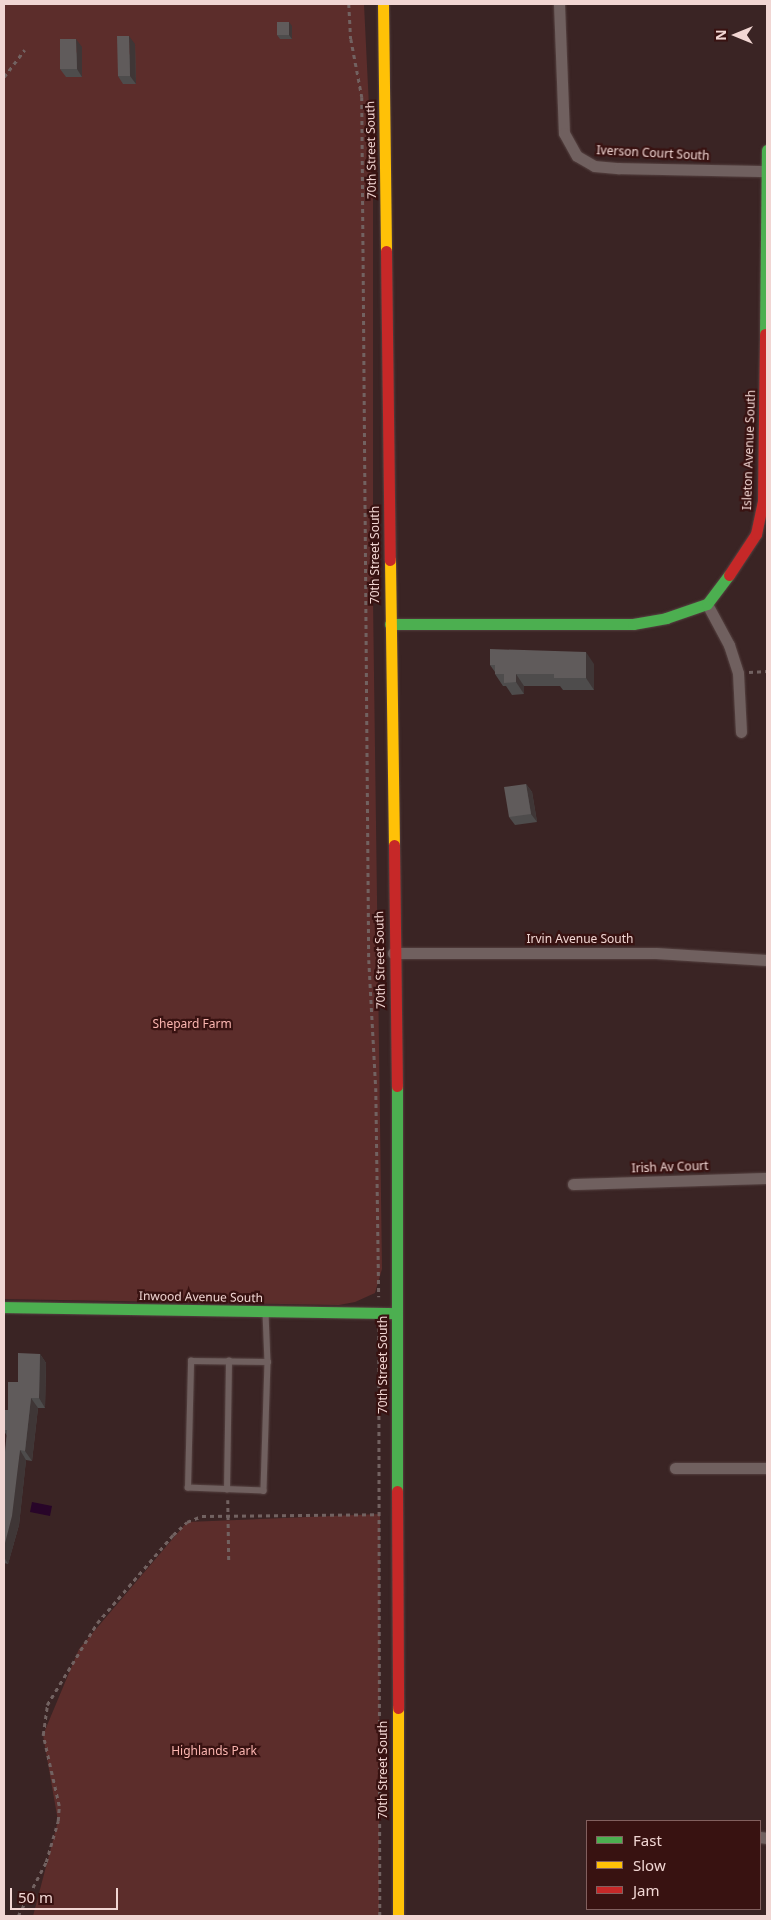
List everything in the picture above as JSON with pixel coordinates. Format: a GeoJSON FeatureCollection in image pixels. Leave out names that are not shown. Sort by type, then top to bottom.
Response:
{"type":"FeatureCollection","features":[{"type":"Feature","properties":{"kind":"main road","name":"70th Street South"},"geometry":{"type":"LineString","coordinates":[[383,4],[397,1313],[398,1916]]}},
{"type":"Feature","properties":{"kind":"main road","name":"Isleton Avenue South"},"geometry":{"type":"LineString","coordinates":[[707,604],[734,572],[756,534],[763,502],[767,150]]}},
{"type":"Feature","properties":{"kind":"main road"},"geometry":{"type":"LineString","coordinates":[[390,624],[634,624],[666,618],[707,604]]}},
{"type":"Feature","properties":{"kind":"main road","name":"Inwood Avenue South"},"geometry":{"type":"LineString","coordinates":[[4,1307],[397,1313]]}},
{"type":"Feature","properties":{"kind":"street","name":"Iverson Court South"},"geometry":{"type":"LineString","coordinates":[[559,4],[564,133],[577,156],[594,166],[619,168],[766,171]]}},
{"type":"Feature","properties":{"kind":"street"},"geometry":{"type":"LineString","coordinates":[[707,604],[729,645],[738,672],[741,732]]}},
{"type":"Feature","properties":{"kind":"street","name":"Irvin Avenue South"},"geometry":{"type":"LineString","coordinates":[[393,953],[656,953],[767,960]]}},
{"type":"Feature","properties":{"kind":"street","name":"Irish Av Court"},"geometry":{"type":"LineString","coordinates":[[573,1184],[767,1178]]}},
{"type":"Feature","properties":{"kind":"street"},"geometry":{"type":"LineString","coordinates":[[675,1468],[767,1468]]}},
{"type":"Feature","properties":{"kind":"lane"},"geometry":{"type":"LineString","coordinates":[[265,1311],[268,1362],[264,1491],[188,1488],[191,1360],[268,1362]]}},
{"type":"Feature","properties":{"kind":"lane"},"geometry":{"type":"LineString","coordinates":[[227,1490],[229,1361]]}},
{"type":"Feature","properties":{"kind":"path"},"geometry":{"type":"LineString","coordinates":[[349,4],[351,39],[362,97],[369,970],[376,1088],[379,1275]]}},
{"type":"Feature","properties":{"kind":"path"},"geometry":{"type":"LineString","coordinates":[[4,77],[24,50]]}},
{"type":"Feature","properties":{"kind":"path"},"geometry":{"type":"LineString","coordinates":[[738,672],[767,671]]}},
{"type":"Feature","properties":{"kind":"path"},"geometry":{"type":"LineString","coordinates":[[379,1345],[380,1916]]}},
{"type":"Feature","properties":{"kind":"path"},"geometry":{"type":"LineString","coordinates":[[227,1490],[229,1561]]}},
{"type":"Feature","properties":{"kind":"path"},"geometry":{"type":"LineString","coordinates":[[18,1916],[46,1862],[58,1821],[59,1806],[43,1735],[47,1705],[97,1623],[173,1535],[187,1522],[202,1516],[380,1514]]}},
{"type":"Feature","properties":{"kind":"green space","name":"Shepard Farm"},"geometry":{"type":"Polygon","coordinates":[[[4,4],[364,4],[373,189],[373,600],[382,1269],[375,1293],[355,1302],[339,1305],[4,1299],[4,4]]]}},
{"type":"Feature","properties":{"kind":"green space","name":"Highlands Park"},"geometry":{"type":"Polygon","coordinates":[[[380,1514],[379,1916],[33,1916],[58,1821],[43,1735],[79,1649],[187,1522],[380,1514]]]}},
{"type":"Feature","properties":{"kind":"shaded area"},"geometry":{"type":"Polygon","coordinates":[[[32,1502],[52,1506],[50,1516],[30,1512],[32,1502]]]}},
{"type":"Feature","properties":{"kind":"building"},"geometry":{"type":"Polygon","coordinates":[[[277,22],[289,22],[289,35],[277,35],[277,22]]]}},
{"type":"Feature","properties":{"kind":"building"},"geometry":{"type":"Polygon","coordinates":[[[117,36],[129,36],[130,76],[118,76],[117,36]]]}},
{"type":"Feature","properties":{"kind":"building"},"geometry":{"type":"Polygon","coordinates":[[[60,39],[76,39],[77,69],[60,69],[60,39]]]}},
{"type":"Feature","properties":{"kind":"building"},"geometry":{"type":"Polygon","coordinates":[[[490,649],[586,652],[586,678],[554,678],[554,674],[516,674],[516,682],[504,683],[504,674],[495,674],[495,665],[490,665],[490,649]]]}},
{"type":"Feature","properties":{"kind":"building"},"geometry":{"type":"Polygon","coordinates":[[[526,784],[531,814],[509,817],[504,787],[526,784]]]}},
{"type":"Feature","properties":{"kind":"building"},"geometry":{"type":"Polygon","coordinates":[[[18,1353],[40,1354],[39,1398],[31,1398],[25,1451],[20,1450],[12,1516],[4,1547],[4,1463],[7,1430],[4,1430],[4,1418],[5,1410],[8,1410],[8,1382],[18,1382],[18,1353]]]}},
{"type":"Feature","properties":{"kind":"traffic: fast"},"geometry":{"type":"LineString","coordinates":[[765,334],[767,150]]}},
{"type":"Feature","properties":{"kind":"traffic: fast"},"geometry":{"type":"LineString","coordinates":[[390,624],[633,624],[666,618],[707,604],[729,575]]}},
{"type":"Feature","properties":{"kind":"traffic: fast"},"geometry":{"type":"LineString","coordinates":[[397,1086],[397,1491]]}},
{"type":"Feature","properties":{"kind":"traffic: fast"},"geometry":{"type":"LineString","coordinates":[[4,1307],[397,1313]]}},
{"type":"Feature","properties":{"kind":"traffic: slow"},"geometry":{"type":"LineString","coordinates":[[383,4],[386,251]]}},
{"type":"Feature","properties":{"kind":"traffic: slow"},"geometry":{"type":"LineString","coordinates":[[390,560],[394,845]]}},
{"type":"Feature","properties":{"kind":"traffic: slow"},"geometry":{"type":"LineString","coordinates":[[398,1708],[398,1916]]}},
{"type":"Feature","properties":{"kind":"traffic: jam"},"geometry":{"type":"LineString","coordinates":[[386,251],[390,560]]}},
{"type":"Feature","properties":{"kind":"traffic: jam"},"geometry":{"type":"LineString","coordinates":[[729,575],[756,534],[763,502],[765,334]]}},
{"type":"Feature","properties":{"kind":"traffic: jam"},"geometry":{"type":"LineString","coordinates":[[394,845],[397,1086]]}},
{"type":"Feature","properties":{"kind":"traffic: jam"},"geometry":{"type":"LineString","coordinates":[[397,1491],[398,1708]]}}]}
